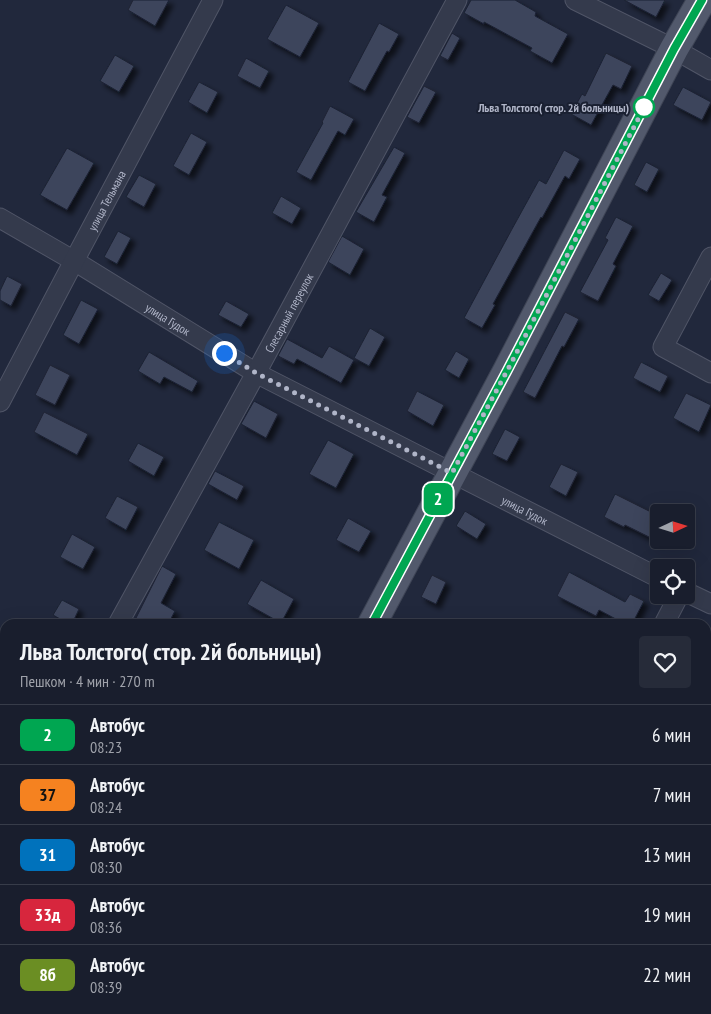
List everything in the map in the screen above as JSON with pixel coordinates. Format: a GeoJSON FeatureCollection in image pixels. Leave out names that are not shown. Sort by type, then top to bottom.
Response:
{"type":"FeatureCollection","features":[{"type":"Feature","properties":{"kind":"main road"},"geometry":{"type":"LineString","coordinates":[[375,619],[512,362],[674,49],[702,0]]}},
{"type":"Feature","properties":{"kind":"street","name":"улица Тельмана"},"geometry":{"type":"LineString","coordinates":[[0,402],[213,0]]}},
{"type":"Feature","properties":{"kind":"street","name":"Слесарный переулок"},"geometry":{"type":"LineString","coordinates":[[121,619],[457,0]]}},
{"type":"Feature","properties":{"kind":"street"},"geometry":{"type":"LineString","coordinates":[[575,0],[674,49],[711,70]]}},
{"type":"Feature","properties":{"kind":"street","name":"улица Гудок"},"geometry":{"type":"LineString","coordinates":[[0,218],[74,261],[256,373],[650,573]]}},
{"type":"Feature","properties":{"kind":"street"},"geometry":{"type":"LineString","coordinates":[[711,256],[663,347],[711,373]]}},
{"type":"Feature","properties":{"kind":"street"},"geometry":{"type":"LineString","coordinates":[[695,596],[711,604]]}},
{"type":"Feature","properties":{"kind":"street"},"geometry":{"type":"LineString","coordinates":[[667,619],[674,604]]}},
{"type":"Feature","properties":{"kind":"building"},"geometry":{"type":"Polygon","coordinates":[[[133,0],[169,0],[155,26],[128,10],[133,0]]]}},
{"type":"Feature","properties":{"kind":"building"},"geometry":{"type":"Polygon","coordinates":[[[471,0],[515,0],[536,12],[535,16],[568,34],[552,63],[530,51],[532,48],[464,13],[471,0]]]}},
{"type":"Feature","properties":{"kind":"building"},"geometry":{"type":"Polygon","coordinates":[[[624,0],[665,0],[656,17],[624,0]]]}},
{"type":"Feature","properties":{"kind":"building"},"geometry":{"type":"Polygon","coordinates":[[[286,5],[319,23],[300,57],[267,39],[286,5]]]}},
{"type":"Feature","properties":{"kind":"building"},"geometry":{"type":"Polygon","coordinates":[[[379,23],[399,34],[389,52],[387,51],[365,91],[348,82],[379,23]]]}},
{"type":"Feature","properties":{"kind":"building"},"geometry":{"type":"Polygon","coordinates":[[[452,33],[460,38],[448,60],[440,56],[452,33]]]}},
{"type":"Feature","properties":{"kind":"building"},"geometry":{"type":"Polygon","coordinates":[[[606,53],[632,66],[621,89],[613,85],[591,125],[571,114],[582,94],[585,96],[606,53]]]}},
{"type":"Feature","properties":{"kind":"building"},"geometry":{"type":"Polygon","coordinates":[[[115,55],[134,66],[119,92],[100,81],[115,55]]]}},
{"type":"Feature","properties":{"kind":"building"},"geometry":{"type":"Polygon","coordinates":[[[246,58],[269,71],[260,88],[237,76],[246,58]]]}},
{"type":"Feature","properties":{"kind":"building"},"geometry":{"type":"Polygon","coordinates":[[[199,82],[218,92],[207,113],[188,102],[199,82]]]}},
{"type":"Feature","properties":{"kind":"building"},"geometry":{"type":"Polygon","coordinates":[[[424,86],[436,92],[419,123],[407,117],[424,86]]]}},
{"type":"Feature","properties":{"kind":"building"},"geometry":{"type":"Polygon","coordinates":[[[683,87],[711,102],[702,120],[673,105],[683,87]]]}},
{"type":"Feature","properties":{"kind":"building"},"geometry":{"type":"Polygon","coordinates":[[[330,106],[354,119],[345,135],[338,131],[311,180],[296,172],[323,123],[330,106]]]}},
{"type":"Feature","properties":{"kind":"building"},"geometry":{"type":"Polygon","coordinates":[[[191,133],[207,142],[189,175],[173,166],[191,133]]]}},
{"type":"Feature","properties":{"kind":"building"},"geometry":{"type":"Polygon","coordinates":[[[394,147],[405,153],[382,195],[387,197],[374,222],[356,212],[394,147]]]}},
{"type":"Feature","properties":{"kind":"building"},"geometry":{"type":"Polygon","coordinates":[[[67,148],[94,163],[67,210],[40,195],[67,148]]]}},
{"type":"Feature","properties":{"kind":"building"},"geometry":{"type":"Polygon","coordinates":[[[564,150],[580,159],[569,179],[565,176],[541,217],[493,304],[495,305],[482,328],[464,318],[539,180],[546,184],[564,150]]]}},
{"type":"Feature","properties":{"kind":"building"},"geometry":{"type":"Polygon","coordinates":[[[646,162],[659,169],[647,192],[634,185],[646,162]]]}},
{"type":"Feature","properties":{"kind":"building"},"geometry":{"type":"Polygon","coordinates":[[[139,175],[156,184],[144,207],[126,197],[139,175]]]}},
{"type":"Feature","properties":{"kind":"building"},"geometry":{"type":"Polygon","coordinates":[[[281,196],[301,208],[292,224],[272,213],[281,196]]]}},
{"type":"Feature","properties":{"kind":"building"},"geometry":{"type":"Polygon","coordinates":[[[616,217],[633,226],[613,264],[616,266],[598,301],[580,292],[608,240],[605,238],[616,217]]]}},
{"type":"Feature","properties":{"kind":"building"},"geometry":{"type":"Polygon","coordinates":[[[118,231],[131,238],[117,264],[104,257],[118,231]]]}},
{"type":"Feature","properties":{"kind":"building"},"geometry":{"type":"Polygon","coordinates":[[[342,236],[364,249],[350,275],[328,262],[342,236]]]}},
{"type":"Feature","properties":{"kind":"building"},"geometry":{"type":"Polygon","coordinates":[[[661,273],[672,280],[659,301],[648,295],[661,273]]]}},
{"type":"Feature","properties":{"kind":"building"},"geometry":{"type":"Polygon","coordinates":[[[7,276],[22,284],[11,306],[0,300],[0,291],[7,276]]]}},
{"type":"Feature","properties":{"kind":"building"},"geometry":{"type":"Polygon","coordinates":[[[81,300],[98,309],[79,344],[63,335],[81,300]]]}},
{"type":"Feature","properties":{"kind":"building"},"geometry":{"type":"Polygon","coordinates":[[[226,301],[249,314],[241,327],[218,315],[226,301]]]}},
{"type":"Feature","properties":{"kind":"building"},"geometry":{"type":"Polygon","coordinates":[[[565,312],[579,319],[564,347],[562,346],[535,398],[523,392],[565,312]]]}},
{"type":"Feature","properties":{"kind":"building"},"geometry":{"type":"Polygon","coordinates":[[[370,328],[385,337],[369,366],[354,358],[370,328]]]}},
{"type":"Feature","properties":{"kind":"building"},"geometry":{"type":"Polygon","coordinates":[[[287,339],[322,358],[329,346],[354,360],[341,383],[297,359],[294,364],[278,356],[287,339]]]}},
{"type":"Feature","properties":{"kind":"building"},"geometry":{"type":"Polygon","coordinates":[[[456,351],[469,359],[459,378],[445,370],[456,351]]]}},
{"type":"Feature","properties":{"kind":"building"},"geometry":{"type":"Polygon","coordinates":[[[149,352],[198,381],[192,392],[164,377],[160,384],[138,371],[149,352]]]}},
{"type":"Feature","properties":{"kind":"building"},"geometry":{"type":"Polygon","coordinates":[[[641,362],[668,376],[660,392],[633,378],[641,362]]]}},
{"type":"Feature","properties":{"kind":"building"},"geometry":{"type":"Polygon","coordinates":[[[50,365],[70,375],[55,405],[35,395],[50,365]]]}},
{"type":"Feature","properties":{"kind":"building"},"geometry":{"type":"Polygon","coordinates":[[[417,391],[444,405],[433,426],[407,411],[417,391]]]}},
{"type":"Feature","properties":{"kind":"building"},"geometry":{"type":"Polygon","coordinates":[[[686,393],[711,405],[699,432],[673,418],[686,393]]]}},
{"type":"Feature","properties":{"kind":"building"},"geometry":{"type":"Polygon","coordinates":[[[254,401],[278,414],[266,438],[241,424],[254,401]]]}},
{"type":"Feature","properties":{"kind":"building"},"geometry":{"type":"Polygon","coordinates":[[[44,412],[88,434],[77,455],[34,432],[44,412]]]}},
{"type":"Feature","properties":{"kind":"building"},"geometry":{"type":"Polygon","coordinates":[[[505,429],[520,437],[507,461],[492,454],[505,429]]]}},
{"type":"Feature","properties":{"kind":"building"},"geometry":{"type":"Polygon","coordinates":[[[328,440],[354,454],[336,488],[309,474],[328,440]]]}},
{"type":"Feature","properties":{"kind":"building"},"geometry":{"type":"Polygon","coordinates":[[[138,443],[164,457],[154,476],[128,461],[138,443]]]}},
{"type":"Feature","properties":{"kind":"building"},"geometry":{"type":"Polygon","coordinates":[[[561,464],[578,472],[566,496],[549,487],[561,464]]]}},
{"type":"Feature","properties":{"kind":"building"},"geometry":{"type":"Polygon","coordinates":[[[215,471],[244,486],[237,500],[208,484],[215,471]]]}},
{"type":"Feature","properties":{"kind":"building"},"geometry":{"type":"Polygon","coordinates":[[[615,494],[650,512],[650,538],[625,525],[624,527],[604,517],[615,494]]]}},
{"type":"Feature","properties":{"kind":"building"},"geometry":{"type":"Polygon","coordinates":[[[117,496],[138,507],[126,530],[105,518],[117,496]]]}},
{"type":"Feature","properties":{"kind":"building"},"geometry":{"type":"Polygon","coordinates":[[[465,511],[486,524],[477,539],[456,526],[465,511]]]}},
{"type":"Feature","properties":{"kind":"building"},"geometry":{"type":"Polygon","coordinates":[[[348,518],[371,531],[359,552],[336,540],[348,518]]]}},
{"type":"Feature","properties":{"kind":"building"},"geometry":{"type":"Polygon","coordinates":[[[219,522],[254,540],[239,569],[204,550],[219,522]]]}},
{"type":"Feature","properties":{"kind":"building"},"geometry":{"type":"Polygon","coordinates":[[[72,534],[95,547],[83,569],[60,557],[72,534]]]}},
{"type":"Feature","properties":{"kind":"building"},"geometry":{"type":"Polygon","coordinates":[[[162,566],[176,574],[161,603],[175,611],[171,619],[136,619],[162,566]]]}},
{"type":"Feature","properties":{"kind":"building"},"geometry":{"type":"Polygon","coordinates":[[[569,572],[625,602],[630,594],[644,601],[635,619],[616,619],[599,610],[596,616],[557,596],[569,572]]]}},
{"type":"Feature","properties":{"kind":"building"},"geometry":{"type":"Polygon","coordinates":[[[432,575],[446,582],[436,604],[421,597],[432,575]]]}},
{"type":"Feature","properties":{"kind":"building"},"geometry":{"type":"Polygon","coordinates":[[[261,580],[294,599],[283,619],[274,619],[247,604],[261,580]]]}},
{"type":"Feature","properties":{"kind":"building"},"geometry":{"type":"Polygon","coordinates":[[[62,600],[79,609],[74,619],[60,619],[53,615],[62,600]]]}},
{"type":"Feature","properties":{"kind":"bus line","name":"2"},"geometry":{"type":"LineString","coordinates":[[375,619],[507,371],[674,49],[702,0]]}},
{"type":"Feature","properties":{"kind":"place","name":"Льва Толстого( стор. 2й больницы)"},"geometry":{"type":"Point","coordinates":[644,107]}},
{"type":"Feature","properties":{"kind":"route"},"geometry":{"type":"LineString","coordinates":[[224,353],[256,373],[452,473],[648,100],[644,107]]}}]}
